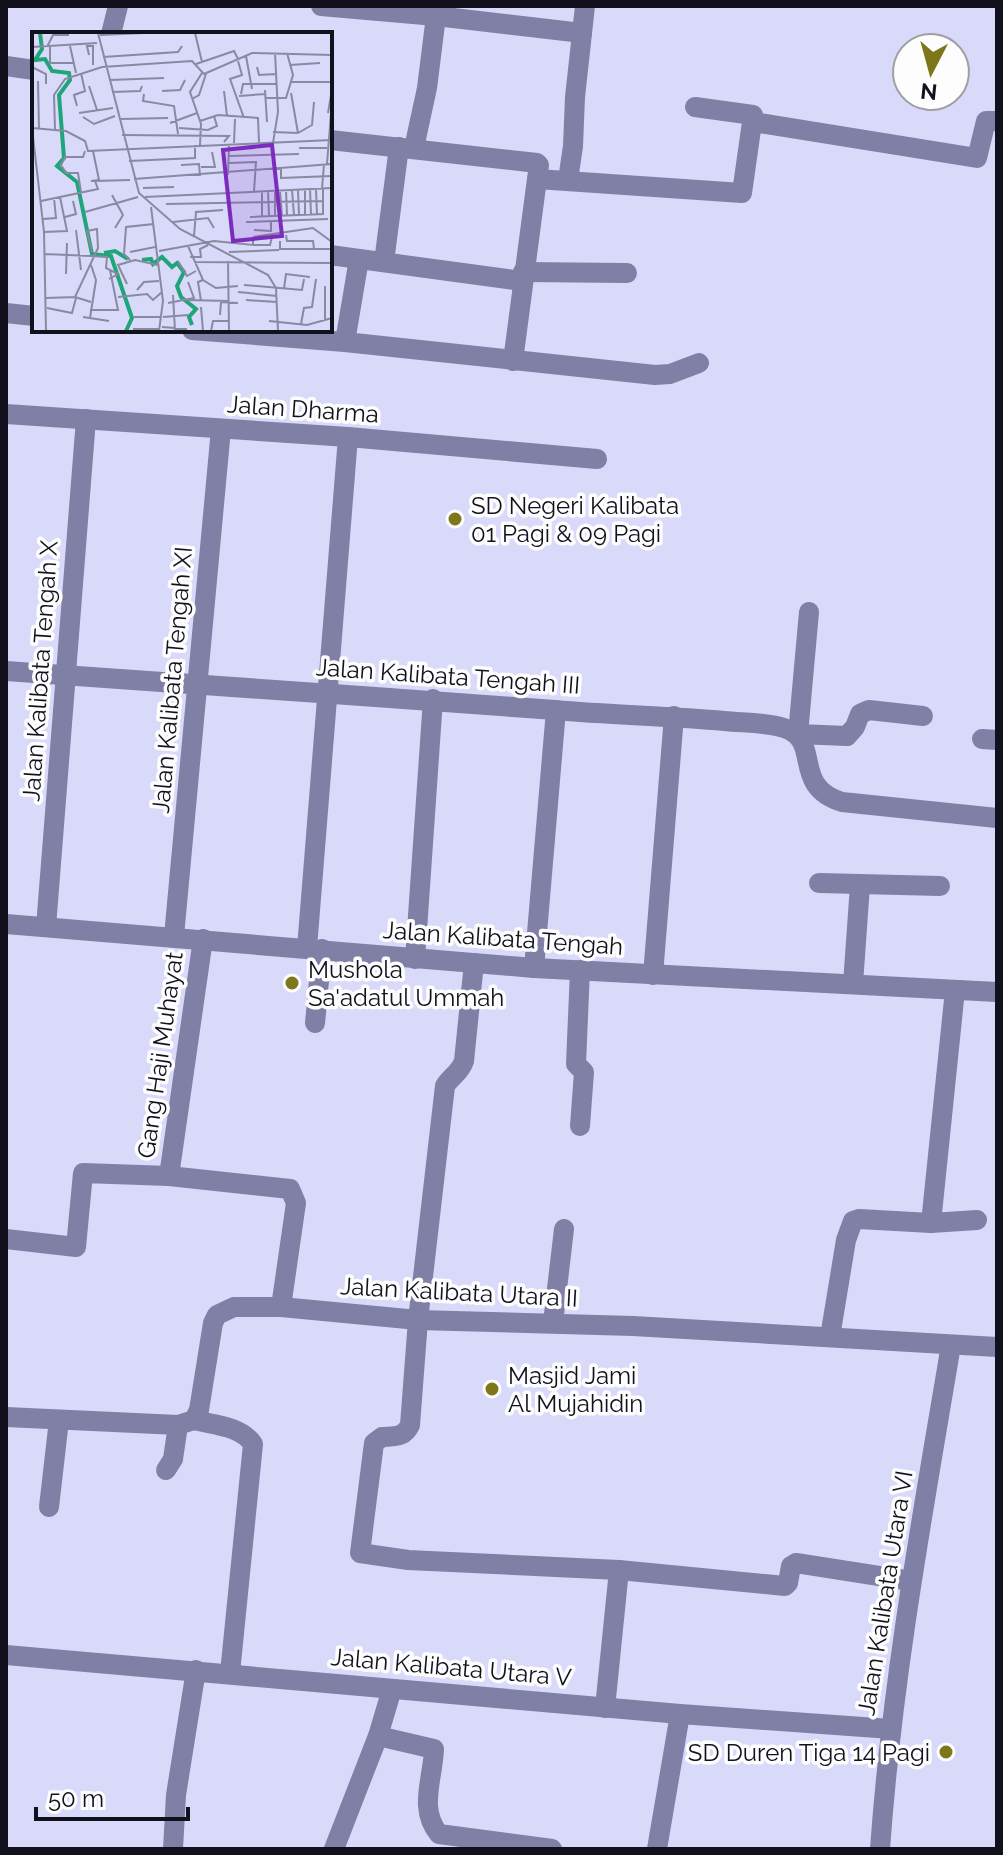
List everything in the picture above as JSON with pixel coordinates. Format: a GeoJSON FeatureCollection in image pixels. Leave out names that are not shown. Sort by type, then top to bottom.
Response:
{"type":"FeatureCollection","features":[{"type":"Feature","properties":{"kind":"street"},"geometry":{"type":"LineString","coordinates":[[112,32],[118,6]]}},
{"type":"Feature","properties":{"kind":"street"},"geometry":{"type":"LineString","coordinates":[[321,6],[582,33]]}},
{"type":"Feature","properties":{"kind":"street"},"geometry":{"type":"LineString","coordinates":[[568,180],[585,6]]}},
{"type":"Feature","properties":{"kind":"street"},"geometry":{"type":"LineString","coordinates":[[384,262],[407,148],[427,88],[436,16]]}},
{"type":"Feature","properties":{"kind":"street"},"geometry":{"type":"LineString","coordinates":[[6,66],[32,70]]}},
{"type":"Feature","properties":{"kind":"street"},"geometry":{"type":"LineString","coordinates":[[695,107],[977,158],[986,121],[997,121]]}},
{"type":"Feature","properties":{"kind":"street"},"geometry":{"type":"LineString","coordinates":[[537,179],[739,194],[742,192],[753,119]]}},
{"type":"Feature","properties":{"kind":"street"},"geometry":{"type":"LineString","coordinates":[[332,140],[539,165],[513,361]]}},
{"type":"Feature","properties":{"kind":"street"},"geometry":{"type":"LineString","coordinates":[[332,255],[523,277],[627,273]]}},
{"type":"Feature","properties":{"kind":"street"},"geometry":{"type":"LineString","coordinates":[[345,342],[359,259]]}},
{"type":"Feature","properties":{"kind":"street"},"geometry":{"type":"LineString","coordinates":[[6,313],[32,316]]}},
{"type":"Feature","properties":{"kind":"street"},"geometry":{"type":"LineString","coordinates":[[218,332],[345,342],[655,375],[670,374],[699,363]]}},
{"type":"Feature","properties":{"kind":"street","name":"Jalan Dharma"},"geometry":{"type":"LineString","coordinates":[[6,414],[348,437],[597,459]]}},
{"type":"Feature","properties":{"kind":"street","name":"Jalan Kalibata Tengah X"},"geometry":{"type":"LineString","coordinates":[[46,927],[86,419]]}},
{"type":"Feature","properties":{"kind":"street","name":"Jalan Kalibata Tengah XI"},"geometry":{"type":"LineString","coordinates":[[174,936],[221,429]]}},
{"type":"Feature","properties":{"kind":"street"},"geometry":{"type":"LineString","coordinates":[[315,1023],[314,949],[328,693],[348,437]]}},
{"type":"Feature","properties":{"kind":"street"},"geometry":{"type":"LineString","coordinates":[[809,612],[798,734],[813,781],[820,792],[842,802],[997,818]]}},
{"type":"Feature","properties":{"kind":"street","name":"Jalan Kalibata Tengah III"},"geometry":{"type":"LineString","coordinates":[[6,671],[674,716],[776,726],[798,734],[847,736],[860,714],[869,710],[923,716]]}},
{"type":"Feature","properties":{"kind":"street"},"geometry":{"type":"LineString","coordinates":[[415,959],[433,699]]}},
{"type":"Feature","properties":{"kind":"street"},"geometry":{"type":"LineString","coordinates":[[534,968],[556,710]]}},
{"type":"Feature","properties":{"kind":"street"},"geometry":{"type":"LineString","coordinates":[[653,975],[674,716]]}},
{"type":"Feature","properties":{"kind":"street"},"geometry":{"type":"LineString","coordinates":[[819,883],[940,886]]}},
{"type":"Feature","properties":{"kind":"street"},"geometry":{"type":"LineString","coordinates":[[853,984],[860,885]]}},
{"type":"Feature","properties":{"kind":"street","name":"Jalan Kalibata Tengah"},"geometry":{"type":"LineString","coordinates":[[6,924],[534,968],[997,992]]}},
{"type":"Feature","properties":{"kind":"street","name":"Gang Haji Muhayat"},"geometry":{"type":"LineString","coordinates":[[203,939],[169,1176],[290,1189],[296,1203],[281,1307]]}},
{"type":"Feature","properties":{"kind":"street"},"geometry":{"type":"LineString","coordinates":[[474,963],[464,1061],[445,1086],[418,1320],[410,1425],[407,1432],[382,1437],[374,1443],[360,1553],[408,1560],[619,1570],[785,1586],[791,1566],[796,1563],[911,1581]]}},
{"type":"Feature","properties":{"kind":"street"},"geometry":{"type":"LineString","coordinates":[[580,970],[576,1064],[584,1072],[580,1126]]}},
{"type":"Feature","properties":{"kind":"street"},"geometry":{"type":"LineString","coordinates":[[931,1223],[955,990]]}},
{"type":"Feature","properties":{"kind":"street"},"geometry":{"type":"LineString","coordinates":[[6,1239],[76,1247],[83,1173],[169,1176]]}},
{"type":"Feature","properties":{"kind":"street"},"geometry":{"type":"LineString","coordinates":[[830,1337],[846,1240],[853,1221],[931,1223],[977,1220]]}},
{"type":"Feature","properties":{"kind":"street"},"geometry":{"type":"LineString","coordinates":[[553,1323],[564,1229]]}},
{"type":"Feature","properties":{"kind":"street","name":"Jalan Kalibata Utara II"},"geometry":{"type":"LineString","coordinates":[[186,1423],[199,1410],[217,1315],[234,1307],[281,1307],[418,1320],[553,1323],[997,1347]]}},
{"type":"Feature","properties":{"kind":"street","name":"Jalan Kalibata Utara VI"},"geometry":{"type":"LineString","coordinates":[[880,1849],[891,1729],[911,1581],[951,1345]]}},
{"type":"Feature","properties":{"kind":"street"},"geometry":{"type":"LineString","coordinates":[[6,1417],[186,1423],[238,1431],[248,1437],[253,1444],[230,1673]]}},
{"type":"Feature","properties":{"kind":"street"},"geometry":{"type":"LineString","coordinates":[[49,1507],[59,1420]]}},
{"type":"Feature","properties":{"kind":"street"},"geometry":{"type":"LineString","coordinates":[[166,1470],[186,1423]]}},
{"type":"Feature","properties":{"kind":"street"},"geometry":{"type":"LineString","coordinates":[[605,1708],[619,1570]]}},
{"type":"Feature","properties":{"kind":"street","name":"Jalan Kalibata Utara V"},"geometry":{"type":"LineString","coordinates":[[6,1655],[605,1708],[891,1729]]}},
{"type":"Feature","properties":{"kind":"street"},"geometry":{"type":"LineString","coordinates":[[173,1849],[176,1795],[196,1670]]}},
{"type":"Feature","properties":{"kind":"street"},"geometry":{"type":"LineString","coordinates":[[334,1849],[378,1736],[392,1689]]}},
{"type":"Feature","properties":{"kind":"street"},"geometry":{"type":"LineString","coordinates":[[657,1849],[680,1714]]}},
{"type":"Feature","properties":{"kind":"street"},"geometry":{"type":"LineString","coordinates":[[378,1736],[434,1749],[427,1809],[429,1822],[439,1842],[552,1849]]}},
{"type":"Feature","properties":{"kind":"place","name":"SD Negeri Kalibata 01 Pagi & 09 Pagi"},"geometry":{"type":"Point","coordinates":[455,519]}},
{"type":"Feature","properties":{"kind":"place","name":"Mushola Sa'adatul Ummah"},"geometry":{"type":"Point","coordinates":[292,983]}},
{"type":"Feature","properties":{"kind":"place","name":"Masjid Jami Al Mujahidin"},"geometry":{"type":"Point","coordinates":[492,1389]}},
{"type":"Feature","properties":{"kind":"place","name":"SD Duren Tiga 14 Pagi"},"geometry":{"type":"Point","coordinates":[946,1752]}}]}
